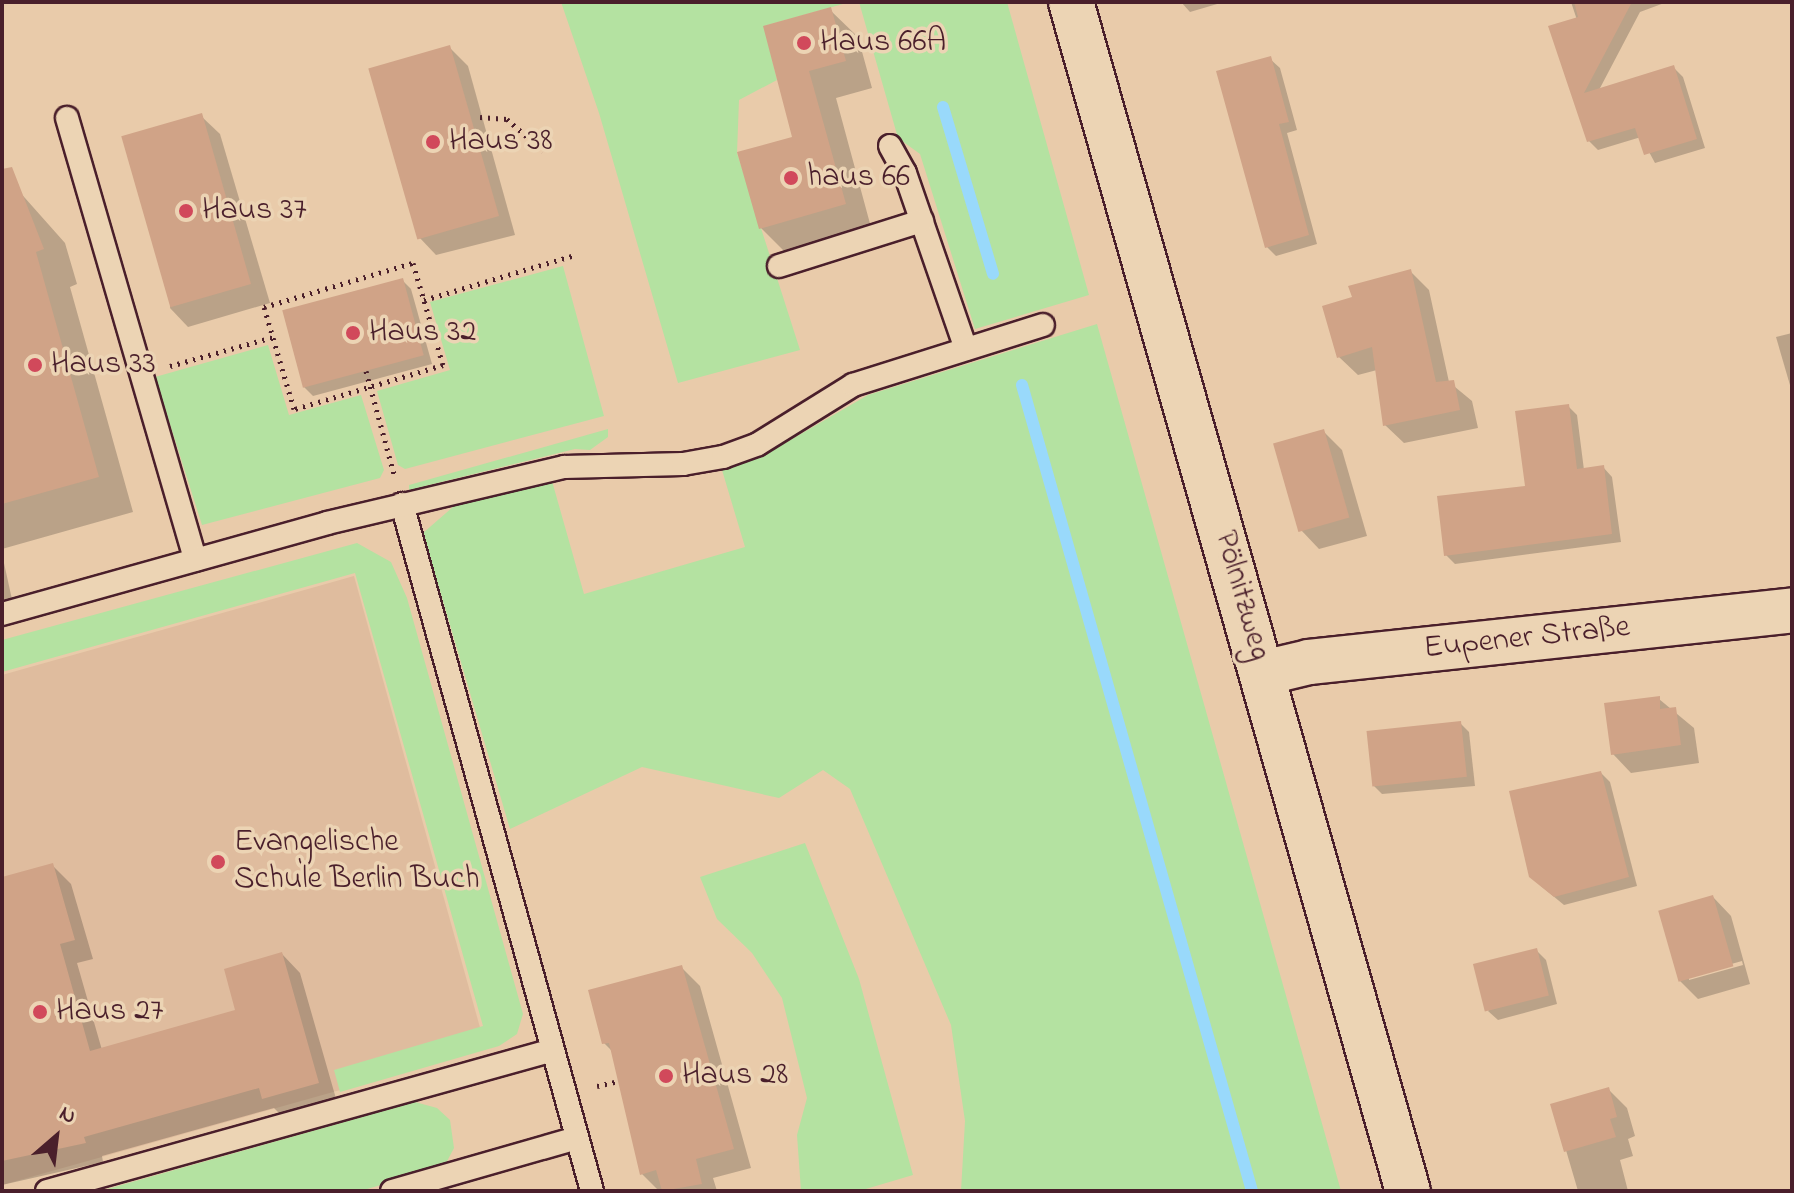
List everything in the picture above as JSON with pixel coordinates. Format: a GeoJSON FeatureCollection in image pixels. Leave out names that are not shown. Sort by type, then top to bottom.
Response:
{"type":"FeatureCollection","features":[{"type":"Feature","properties":{"kind":"street","name":"Pölnitzweg"},"geometry":{"type":"LineString","coordinates":[[1071,2],[1408,1191]]}},
{"type":"Feature","properties":{"kind":"street","name":"Eupener Straße"},"geometry":{"type":"LineString","coordinates":[[1263,673],[1309,662],[1792,610]]}},
{"type":"Feature","properties":{"kind":"lane"},"geometry":{"type":"LineString","coordinates":[[67,118],[195,560]]}},
{"type":"Feature","properties":{"kind":"lane"},"geometry":{"type":"LineString","coordinates":[[890,146],[922,221],[966,349]]}},
{"type":"Feature","properties":{"kind":"lane"},"geometry":{"type":"LineString","coordinates":[[779,266],[922,221]]}},
{"type":"Feature","properties":{"kind":"lane"},"geometry":{"type":"LineString","coordinates":[[2,614],[402,504],[564,467],[683,464],[723,457],[758,444],[853,385],[1043,325]]}},
{"type":"Feature","properties":{"kind":"lane"},"geometry":{"type":"LineString","coordinates":[[402,504],[592,1191]]}},
{"type":"Feature","properties":{"kind":"lane"},"geometry":{"type":"LineString","coordinates":[[47,1191],[553,1050]]}},
{"type":"Feature","properties":{"kind":"lane"},"geometry":{"type":"LineString","coordinates":[[392,1191],[577,1138]]}},
{"type":"Feature","properties":{"kind":"path"},"geometry":{"type":"LineString","coordinates":[[480,117],[507,119],[543,151]]}},
{"type":"Feature","properties":{"kind":"path"},"geometry":{"type":"LineString","coordinates":[[424,300],[575,255]]}},
{"type":"Feature","properties":{"kind":"path"},"geometry":{"type":"LineString","coordinates":[[413,263],[443,365],[294,409],[273,337],[264,307],[413,263]]}},
{"type":"Feature","properties":{"kind":"path"},"geometry":{"type":"LineString","coordinates":[[140,374],[273,337]]}},
{"type":"Feature","properties":{"kind":"path"},"geometry":{"type":"LineString","coordinates":[[366,371],[402,504]]}},
{"type":"Feature","properties":{"kind":"shaded area","name":"Evangelische Schule Berlin Buch"},"geometry":{"type":"Polygon","coordinates":[[[354,576],[486,1049],[2,1185],[2,675],[354,576]]]}},
{"type":"Feature","properties":{"kind":"green space"},"geometry":{"type":"Polygon","coordinates":[[[561,2],[850,2],[764,26],[777,80],[739,100],[737,153],[800,350],[678,383],[599,113],[561,2]]]}},
{"type":"Feature","properties":{"kind":"green space"},"geometry":{"type":"Polygon","coordinates":[[[859,2],[1007,2],[1089,295],[975,329],[920,154],[898,138],[859,2]]]}},
{"type":"Feature","properties":{"kind":"green space"},"geometry":{"type":"Polygon","coordinates":[[[563,266],[604,416],[405,469],[398,465],[377,391],[450,370],[430,302],[563,266]]]}},
{"type":"Feature","properties":{"kind":"green space"},"geometry":{"type":"Polygon","coordinates":[[[1097,324],[1341,1191],[961,1191],[965,1121],[951,1025],[850,789],[823,770],[779,798],[642,767],[510,829],[423,533],[461,500],[552,481],[584,594],[745,547],[722,470],[768,453],[868,395],[1097,324]]]}},
{"type":"Feature","properties":{"kind":"green space"},"geometry":{"type":"Polygon","coordinates":[[[268,345],[289,415],[361,395],[384,470],[380,478],[202,525],[155,377],[268,345]]]}},
{"type":"Feature","properties":{"kind":"green space"},"geometry":{"type":"Polygon","coordinates":[[[608,429],[608,437],[590,450],[575,449],[409,490],[409,485],[608,429]]]}},
{"type":"Feature","properties":{"kind":"green space"},"geometry":{"type":"Polygon","coordinates":[[[357,543],[391,562],[407,598],[523,1014],[517,1034],[499,1046],[340,1092],[334,1070],[483,1026],[355,573],[2,672],[2,640],[357,543]]]}},
{"type":"Feature","properties":{"kind":"green space"},"geometry":{"type":"Polygon","coordinates":[[[805,843],[859,979],[913,1175],[859,1191],[801,1191],[797,1135],[807,1098],[782,998],[752,953],[717,919],[700,877],[805,843]]]}},
{"type":"Feature","properties":{"kind":"green space"},"geometry":{"type":"Polygon","coordinates":[[[415,1102],[437,1108],[450,1120],[454,1148],[444,1167],[360,1191],[100,1191],[415,1102]]]}},
{"type":"Feature","properties":{"kind":"building"},"geometry":{"type":"Polygon","coordinates":[[[1574,2],[1632,2],[1584,93],[1674,65],[1697,139],[1644,155],[1635,128],[1587,142],[1548,26],[1578,17],[1574,2]]]}},
{"type":"Feature","properties":{"kind":"building"},"geometry":{"type":"Polygon","coordinates":[[[831,7],[846,61],[809,71],[846,204],[759,229],[737,152],[792,137],[763,26],[831,7]]]}},
{"type":"Feature","properties":{"kind":"building","name":"Haus 38"},"geometry":{"type":"Polygon","coordinates":[[[450,45],[499,216],[417,240],[368,68],[450,45]]]}},
{"type":"Feature","properties":{"kind":"building"},"geometry":{"type":"Polygon","coordinates":[[[1271,56],[1289,122],[1279,124],[1309,235],[1265,248],[1216,71],[1271,56]]]}},
{"type":"Feature","properties":{"kind":"building","name":"Haus 37"},"geometry":{"type":"Polygon","coordinates":[[[202,113],[251,284],[170,307],[121,136],[202,113]]]}},
{"type":"Feature","properties":{"kind":"building","name":"Haus 33"},"geometry":{"type":"Polygon","coordinates":[[[12,167],[44,249],[36,252],[99,477],[2,504],[2,169],[12,167]]]}},
{"type":"Feature","properties":{"kind":"building"},"geometry":{"type":"Polygon","coordinates":[[[1411,269],[1436,382],[1454,380],[1460,410],[1383,426],[1372,347],[1337,358],[1322,306],[1352,297],[1348,286],[1411,269]]]}},
{"type":"Feature","properties":{"kind":"building","name":"Haus 32"},"geometry":{"type":"Polygon","coordinates":[[[403,278],[424,355],[303,388],[282,310],[403,278]]]}},
{"type":"Feature","properties":{"kind":"building"},"geometry":{"type":"Polygon","coordinates":[[[1569,404],[1577,469],[1604,465],[1612,534],[1444,556],[1437,496],[1525,486],[1515,411],[1569,404]]]}},
{"type":"Feature","properties":{"kind":"building"},"geometry":{"type":"Polygon","coordinates":[[[1324,429],[1349,517],[1298,532],[1273,444],[1324,429]]]}},
{"type":"Feature","properties":{"kind":"building"},"geometry":{"type":"Polygon","coordinates":[[[1660,696],[1660,709],[1676,707],[1681,745],[1611,755],[1604,703],[1660,696]]]}},
{"type":"Feature","properties":{"kind":"building"},"geometry":{"type":"Polygon","coordinates":[[[1461,721],[1467,777],[1372,787],[1367,731],[1461,721]]]}},
{"type":"Feature","properties":{"kind":"building"},"geometry":{"type":"Polygon","coordinates":[[[1601,771],[1629,877],[1554,897],[1529,877],[1509,791],[1601,771]]]}},
{"type":"Feature","properties":{"kind":"building","name":"Haus 27"},"geometry":{"type":"Polygon","coordinates":[[[53,863],[75,940],[60,944],[90,1051],[235,1010],[224,969],[282,952],[319,1083],[262,1099],[259,1088],[84,1137],[86,1143],[2,1161],[2,877],[53,863]]]}},
{"type":"Feature","properties":{"kind":"building"},"geometry":{"type":"Polygon","coordinates":[[[1713,895],[1733,966],[1679,982],[1658,911],[1713,895]]]}},
{"type":"Feature","properties":{"kind":"building"},"geometry":{"type":"Polygon","coordinates":[[[1537,948],[1549,996],[1485,1012],[1473,964],[1537,948]]]}},
{"type":"Feature","properties":{"kind":"building","name":"Haus 28"},"geometry":{"type":"Polygon","coordinates":[[[682,965],[734,1149],[696,1159],[702,1184],[662,1191],[656,1170],[640,1175],[609,1043],[602,1044],[588,990],[682,965]]]}},
{"type":"Feature","properties":{"kind":"building"},"geometry":{"type":"Polygon","coordinates":[[[1609,1087],[1617,1117],[1610,1119],[1616,1137],[1564,1152],[1550,1104],[1609,1087]]]}},
{"type":"Feature","properties":{"kind":"waterway"},"geometry":{"type":"LineString","coordinates":[[943,107],[993,274]]}},
{"type":"Feature","properties":{"kind":"waterway"},"geometry":{"type":"LineString","coordinates":[[1022,385],[1252,1191]]}},
{"type":"Feature","properties":{"kind":"place","name":"Haus 66A"},"geometry":{"type":"Point","coordinates":[804,43]}},
{"type":"Feature","properties":{"kind":"place","name":"Haus 38"},"geometry":{"type":"Point","coordinates":[433,142]}},
{"type":"Feature","properties":{"kind":"place","name":"haus 66"},"geometry":{"type":"Point","coordinates":[791,178]}},
{"type":"Feature","properties":{"kind":"place","name":"Haus 37"},"geometry":{"type":"Point","coordinates":[186,211]}},
{"type":"Feature","properties":{"kind":"place","name":"Haus 32"},"geometry":{"type":"Point","coordinates":[353,333]}},
{"type":"Feature","properties":{"kind":"place","name":"Haus 33"},"geometry":{"type":"Point","coordinates":[35,365]}},
{"type":"Feature","properties":{"kind":"place","name":"Evangelische Schule Berlin Buch"},"geometry":{"type":"Point","coordinates":[218,862]}},
{"type":"Feature","properties":{"kind":"place","name":"Haus 27"},"geometry":{"type":"Point","coordinates":[40,1012]}},
{"type":"Feature","properties":{"kind":"place","name":"Haus 28"},"geometry":{"type":"Point","coordinates":[666,1076]}}]}
